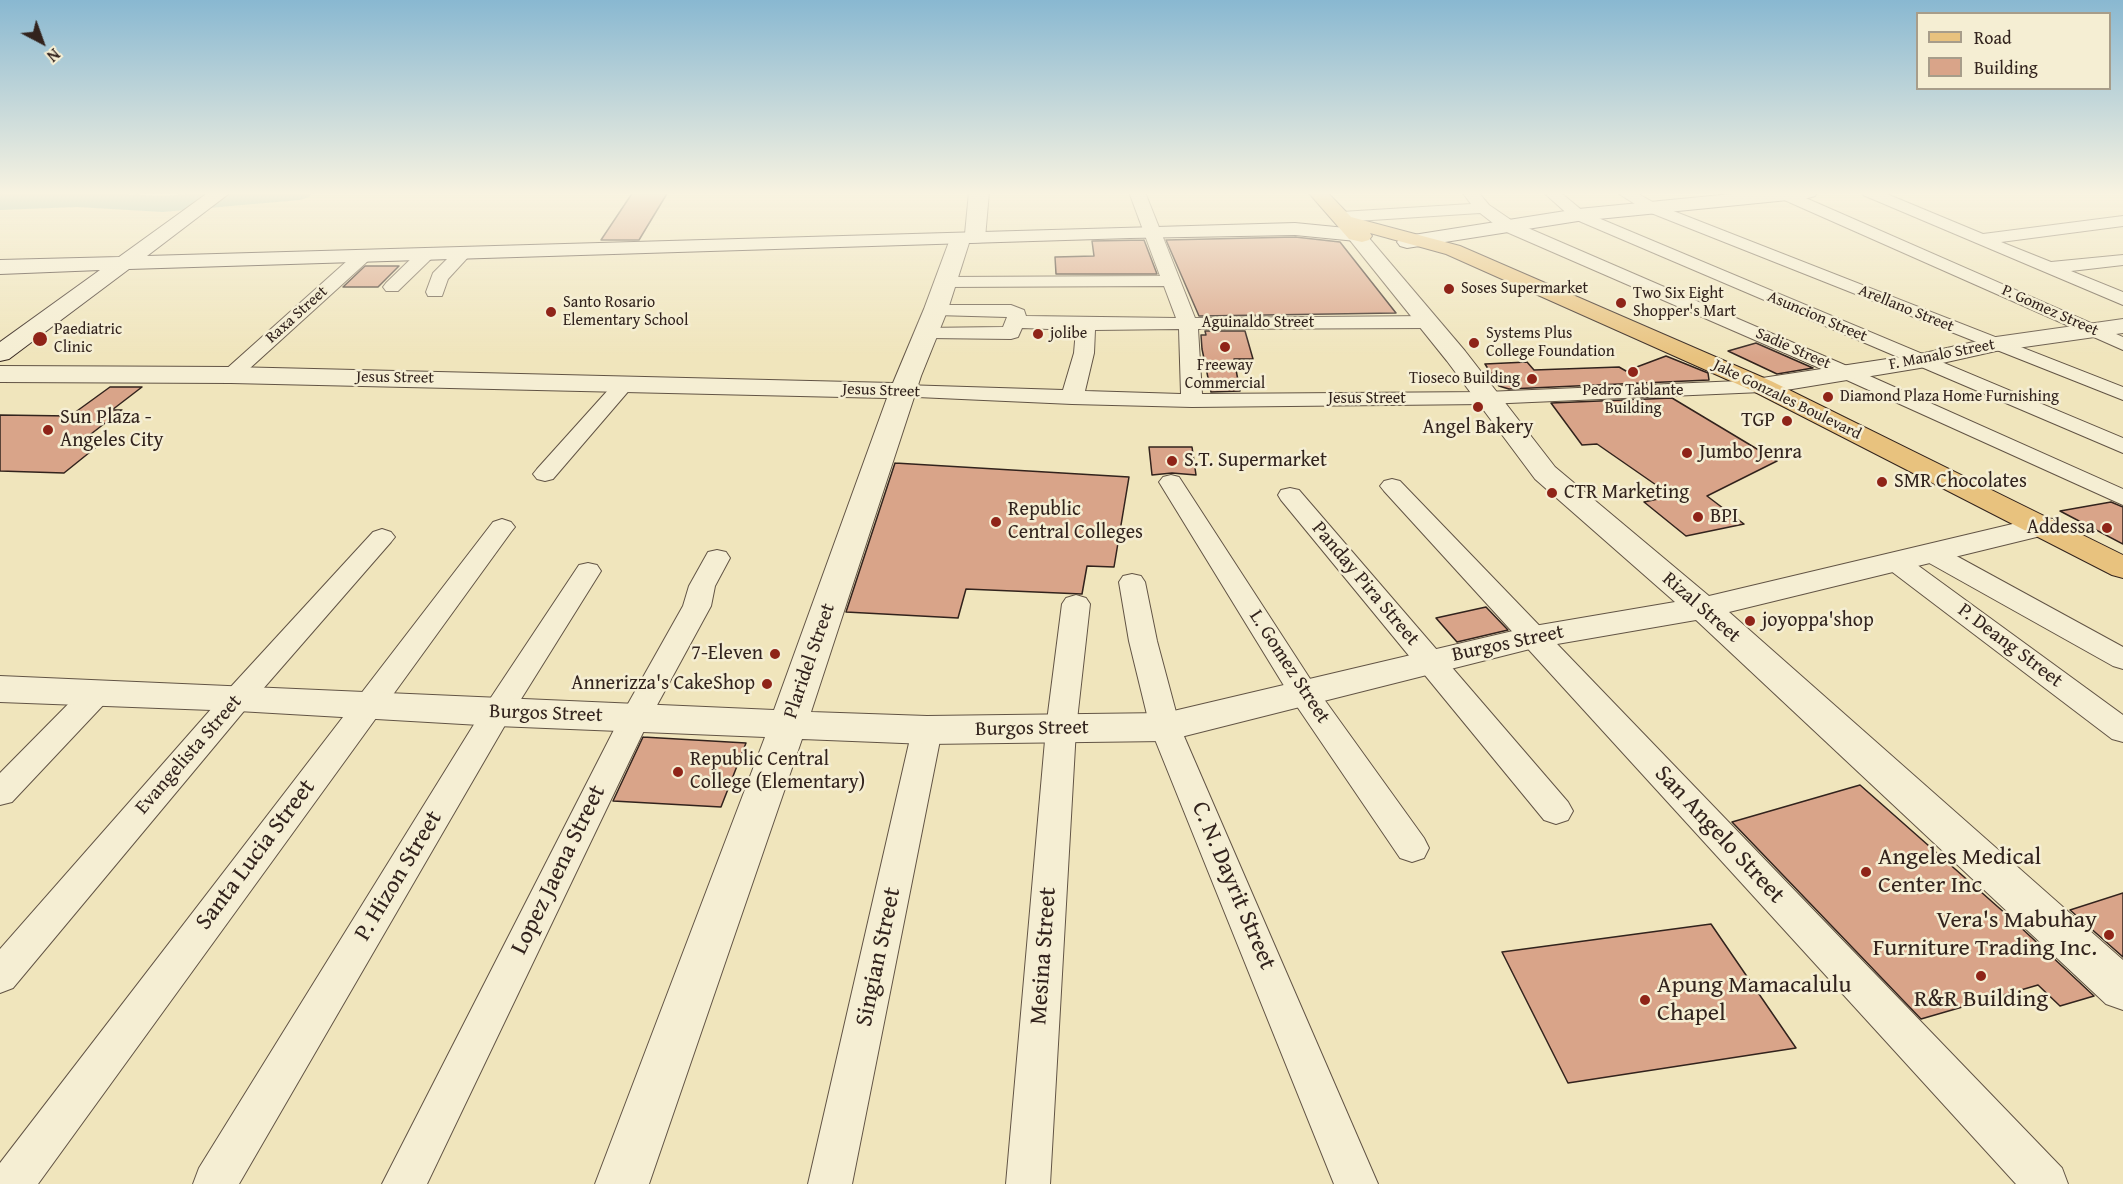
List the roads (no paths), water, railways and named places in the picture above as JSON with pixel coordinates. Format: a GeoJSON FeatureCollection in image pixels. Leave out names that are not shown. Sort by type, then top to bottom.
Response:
{"type":"FeatureCollection","features":[{"type":"Feature","properties":{"kind":"main road","name":"Jake Gonzales Boulevard"},"geometry":{"type":"LineString","coordinates":[[1444,247],[1762,386],[2123,568]]}},
{"type":"Feature","properties":{"kind":"street"},"geometry":{"type":"LineString","coordinates":[[0,354],[146,247]]}},
{"type":"Feature","properties":{"kind":"street"},"geometry":{"type":"LineString","coordinates":[[0,267],[675,247]]}},
{"type":"Feature","properties":{"kind":"street","name":"Plaridel Street"},"geometry":{"type":"LineString","coordinates":[[622,1184],[788,725],[903,391],[932,321],[945,282],[962,247]]}},
{"type":"Feature","properties":{"kind":"street"},"geometry":{"type":"LineString","coordinates":[[1158,247],[1188,324],[1192,401]]}},
{"type":"Feature","properties":{"kind":"street","name":"Rizal Street"},"geometry":{"type":"LineString","coordinates":[[1366,247],[1429,322],[1545,473],[1703,608],[2123,989]]}},
{"type":"Feature","properties":{"kind":"street","name":"Sadie Street"},"geometry":{"type":"LineString","coordinates":[[1557,247],[1847,373],[2123,498]]}},
{"type":"Feature","properties":{"kind":"street","name":"Asuncion Street"},"geometry":{"type":"LineString","coordinates":[[1654,247],[2123,446]]}},
{"type":"Feature","properties":{"kind":"street","name":"Arellano Street"},"geometry":{"type":"LineString","coordinates":[[1751,247],[2123,394]]}},
{"type":"Feature","properties":{"kind":"street","name":"P. Gomez Street"},"geometry":{"type":"LineString","coordinates":[[1905,247],[2123,344]]}},
{"type":"Feature","properties":{"kind":"street"},"geometry":{"type":"LineString","coordinates":[[1997,247],[2123,299]]}},
{"type":"Feature","properties":{"kind":"street"},"geometry":{"type":"LineString","coordinates":[[435,292],[439,277],[462,254]]}},
{"type":"Feature","properties":{"kind":"street"},"geometry":{"type":"LineString","coordinates":[[392,287],[425,255]]}},
{"type":"Feature","properties":{"kind":"street","name":"Raxa Street"},"geometry":{"type":"LineString","coordinates":[[231,375],[363,256]]}},
{"type":"Feature","properties":{"kind":"street"},"geometry":{"type":"LineString","coordinates":[[2049,268],[2123,260]]}},
{"type":"Feature","properties":{"kind":"street"},"geometry":{"type":"LineString","coordinates":[[945,282],[1172,281]]}},
{"type":"Feature","properties":{"kind":"street","name":"Aguinaldo Street"},"geometry":{"type":"LineString","coordinates":[[932,321],[1011,311],[1017,314],[1016,322],[1086,324],[1429,322]]}},
{"type":"Feature","properties":{"kind":"street"},"geometry":{"type":"LineString","coordinates":[[1072,398],[1084,353],[1086,324]]}},
{"type":"Feature","properties":{"kind":"street","name":"F. Manalo Street"},"geometry":{"type":"LineString","coordinates":[[1762,386],[1920,361],[1996,344],[2123,326]]}},
{"type":"Feature","properties":{"kind":"street","name":"Jesus Street"},"geometry":{"type":"LineString","coordinates":[[0,374],[231,375],[625,383],[1192,401],[1486,398],[1762,386]]}},
{"type":"Feature","properties":{"kind":"street"},"geometry":{"type":"LineString","coordinates":[[545,474],[625,383]]}},
{"type":"Feature","properties":{"kind":"street","name":"L. Gomez Street"},"geometry":{"type":"LineString","coordinates":[[1171,482],[1305,695],[1412,848]]}},
{"type":"Feature","properties":{"kind":"street","name":"San Angelo Street"},"geometry":{"type":"LineString","coordinates":[[1392,486],[2046,1184]]}},
{"type":"Feature","properties":{"kind":"street","name":"Panday Pira Street"},"geometry":{"type":"LineString","coordinates":[[1290,495],[1556,811]]}},
{"type":"Feature","properties":{"kind":"street","name":"Burgos Street"},"geometry":{"type":"LineString","coordinates":[[0,689],[238,698],[497,713],[927,730],[1166,727],[1305,695],[1431,661],[1534,637],[1703,608],[2042,526]]}},
{"type":"Feature","properties":{"kind":"street","name":"Santa Lucia Street"},"geometry":{"type":"LineString","coordinates":[[11,1184],[502,527]]}},
{"type":"Feature","properties":{"kind":"street","name":"Evangelista Street"},"geometry":{"type":"LineString","coordinates":[[0,976],[238,698],[381,537]]}},
{"type":"Feature","properties":{"kind":"street"},"geometry":{"type":"LineString","coordinates":[[1931,553],[2123,659]]}},
{"type":"Feature","properties":{"kind":"street","name":"Lopez Jaena Street"},"geometry":{"type":"LineString","coordinates":[[404,1184],[635,718],[697,606],[702,586],[717,558]]}},
{"type":"Feature","properties":{"kind":"street","name":"P. Deang Street"},"geometry":{"type":"LineString","coordinates":[[1896,562],[2123,731]]}},
{"type":"Feature","properties":{"kind":"street","name":"P. Hizon Street"},"geometry":{"type":"LineString","coordinates":[[215,1184],[497,713],[588,571]]}},
{"type":"Feature","properties":{"kind":"street","name":"C. N. Dayrit Street"},"geometry":{"type":"LineString","coordinates":[[1132,582],[1143,641],[1166,727],[1356,1184]]}},
{"type":"Feature","properties":{"kind":"street","name":"Mesina Street"},"geometry":{"type":"LineString","coordinates":[[1028,1184],[1061,729],[1076,604]]}},
{"type":"Feature","properties":{"kind":"street"},"geometry":{"type":"LineString","coordinates":[[0,793],[98,693]]}},
{"type":"Feature","properties":{"kind":"street","name":"Singian Street"},"geometry":{"type":"LineString","coordinates":[[830,1184],[927,730]]}},
{"type":"Feature","properties":{"kind":"place","name":"Soses Supermarket"},"geometry":{"type":"Point","coordinates":[1449,289]}},
{"type":"Feature","properties":{"kind":"place","name":"Two Six Eight Shopper's Mart"},"geometry":{"type":"Point","coordinates":[1621,303]}},
{"type":"Feature","properties":{"kind":"place","name":"Santo Rosario Elementary School"},"geometry":{"type":"Point","coordinates":[551,312]}},
{"type":"Feature","properties":{"kind":"place","name":"jolibe"},"geometry":{"type":"Point","coordinates":[1038,334]}},
{"type":"Feature","properties":{"kind":"place","name":"Paediatric Clinic"},"geometry":{"type":"Point","coordinates":[40,339]}},
{"type":"Feature","properties":{"kind":"place","name":"Systems Plus College Foundation"},"geometry":{"type":"Point","coordinates":[1474,343]}},
{"type":"Feature","properties":{"kind":"place","name":"Freeway Commercial"},"geometry":{"type":"Point","coordinates":[1225,347]}},
{"type":"Feature","properties":{"kind":"place","name":"Pedro Tablante Building"},"geometry":{"type":"Point","coordinates":[1633,372]}},
{"type":"Feature","properties":{"kind":"place","name":"Tioseco Building"},"geometry":{"type":"Point","coordinates":[1532,379]}},
{"type":"Feature","properties":{"kind":"place","name":"Diamond Plaza Home Furnishing"},"geometry":{"type":"Point","coordinates":[1828,397]}},
{"type":"Feature","properties":{"kind":"place","name":"Angel Bakery"},"geometry":{"type":"Point","coordinates":[1478,407]}},
{"type":"Feature","properties":{"kind":"place","name":"TGP"},"geometry":{"type":"Point","coordinates":[1787,421]}},
{"type":"Feature","properties":{"kind":"place","name":"Sun Plaza - Angeles City"},"geometry":{"type":"Point","coordinates":[48,430]}},
{"type":"Feature","properties":{"kind":"place","name":"Jumbo Jenra"},"geometry":{"type":"Point","coordinates":[1687,453]}},
{"type":"Feature","properties":{"kind":"place","name":"S.T. Supermarket"},"geometry":{"type":"Point","coordinates":[1172,461]}},
{"type":"Feature","properties":{"kind":"place","name":"SMR Chocolates"},"geometry":{"type":"Point","coordinates":[1882,482]}},
{"type":"Feature","properties":{"kind":"place","name":"CTR Marketing"},"geometry":{"type":"Point","coordinates":[1552,493]}},
{"type":"Feature","properties":{"kind":"place","name":"BPI"},"geometry":{"type":"Point","coordinates":[1698,517]}},
{"type":"Feature","properties":{"kind":"place","name":"Republic Central Colleges"},"geometry":{"type":"Point","coordinates":[996,522]}},
{"type":"Feature","properties":{"kind":"place","name":"Addessa"},"geometry":{"type":"Point","coordinates":[2107,528]}},
{"type":"Feature","properties":{"kind":"place","name":"joyoppa'shop"},"geometry":{"type":"Point","coordinates":[1750,621]}},
{"type":"Feature","properties":{"kind":"place","name":"7-Eleven"},"geometry":{"type":"Point","coordinates":[775,654]}},
{"type":"Feature","properties":{"kind":"place","name":"Annerizza's CakeShop"},"geometry":{"type":"Point","coordinates":[767,684]}},
{"type":"Feature","properties":{"kind":"place","name":"Republic Central College (Elementary)"},"geometry":{"type":"Point","coordinates":[678,772]}},
{"type":"Feature","properties":{"kind":"place","name":"Angeles Medical Center Inc"},"geometry":{"type":"Point","coordinates":[1866,872]}},
{"type":"Feature","properties":{"kind":"place","name":"Vera's Mabuhay Furniture Trading Inc."},"geometry":{"type":"Point","coordinates":[2109,935]}},
{"type":"Feature","properties":{"kind":"place","name":"R&R Building"},"geometry":{"type":"Point","coordinates":[1981,976]}},
{"type":"Feature","properties":{"kind":"place","name":"Apung Mamacalulu Chapel"},"geometry":{"type":"Point","coordinates":[1645,1000]}}]}
